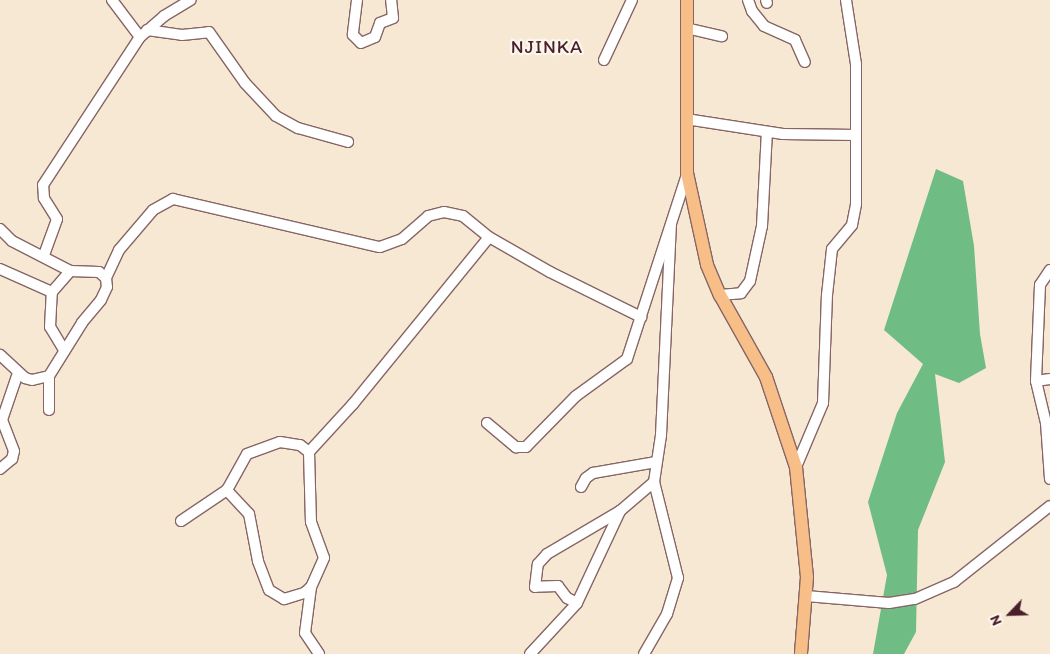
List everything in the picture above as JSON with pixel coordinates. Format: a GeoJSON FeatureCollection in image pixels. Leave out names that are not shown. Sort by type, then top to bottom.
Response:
{"type":"FeatureCollection","features":[{"type":"Feature","properties":{"kind":"main road"},"geometry":{"type":"LineString","coordinates":[[687,0],[687,173],[701,248],[720,295],[766,377],[796,467],[805,545],[806,596],[801,654]]}},
{"type":"Feature","properties":{"kind":"street"},"geometry":{"type":"LineString","coordinates":[[112,0],[144,33],[182,35],[209,32],[245,83],[276,116],[298,128],[348,142]]}},
{"type":"Feature","properties":{"kind":"street"},"geometry":{"type":"LineString","coordinates":[[44,255],[57,219],[44,198],[43,185],[144,33],[191,0]]}},
{"type":"Feature","properties":{"kind":"street"},"geometry":{"type":"LineString","coordinates":[[357,0],[353,35],[361,42],[375,37],[380,22],[393,18],[390,0]]}},
{"type":"Feature","properties":{"kind":"street"},"geometry":{"type":"LineString","coordinates":[[604,60],[632,0]]}},
{"type":"Feature","properties":{"kind":"street"},"geometry":{"type":"LineString","coordinates":[[748,0],[752,11],[764,26],[795,40],[804,62]]}},
{"type":"Feature","properties":{"kind":"street"},"geometry":{"type":"LineString","coordinates":[[796,467],[823,403],[831,260],[836,241],[846,234],[854,218],[856,135],[855,49],[846,0]]}},
{"type":"Feature","properties":{"kind":"street"},"geometry":{"type":"LineString","coordinates":[[686,28],[722,36]]}},
{"type":"Feature","properties":{"kind":"street"},"geometry":{"type":"LineString","coordinates":[[686,119],[767,132],[856,135]]}},
{"type":"Feature","properties":{"kind":"street"},"geometry":{"type":"LineString","coordinates":[[720,295],[742,293],[750,281],[762,226],[767,132]]}},
{"type":"Feature","properties":{"kind":"street"},"geometry":{"type":"LineString","coordinates":[[487,423],[516,446],[526,447],[576,396],[622,364],[641,317],[650,279],[671,225],[687,173]]}},
{"type":"Feature","properties":{"kind":"street"},"geometry":{"type":"LineString","coordinates":[[50,410],[49,376],[64,350],[105,293],[106,278],[119,250],[153,210],[173,199],[380,247],[402,239],[428,216],[444,212],[463,216],[489,237],[594,296],[641,317]]}},
{"type":"Feature","properties":{"kind":"street"},"geometry":{"type":"LineString","coordinates":[[644,654],[667,614],[678,578],[654,482],[661,435],[671,225]]}},
{"type":"Feature","properties":{"kind":"street"},"geometry":{"type":"LineString","coordinates":[[0,228],[12,241],[44,255],[70,271],[99,272],[106,278]]}},
{"type":"Feature","properties":{"kind":"street"},"geometry":{"type":"LineString","coordinates":[[319,654],[306,633],[311,587],[324,558],[311,522],[309,452],[353,404],[489,237]]}},
{"type":"Feature","properties":{"kind":"street"},"geometry":{"type":"LineString","coordinates":[[0,269],[52,292]]}},
{"type":"Feature","properties":{"kind":"street"},"geometry":{"type":"LineString","coordinates":[[64,350],[50,327],[52,292],[70,271]]}},
{"type":"Feature","properties":{"kind":"street"},"geometry":{"type":"LineString","coordinates":[[1048,275],[1038,299],[1036,381],[1046,423],[1050,479]]}},
{"type":"Feature","properties":{"kind":"street"},"geometry":{"type":"LineString","coordinates":[[0,355],[18,373],[32,380],[49,376]]}},
{"type":"Feature","properties":{"kind":"street"},"geometry":{"type":"LineString","coordinates":[[0,469],[12,459],[14,451],[2,420],[18,373]]}},
{"type":"Feature","properties":{"kind":"street"},"geometry":{"type":"LineString","coordinates":[[1036,381],[1050,379]]}},
{"type":"Feature","properties":{"kind":"street"},"geometry":{"type":"LineString","coordinates":[[181,520],[227,490],[247,454],[266,444],[288,442],[309,452]]}},
{"type":"Feature","properties":{"kind":"street"},"geometry":{"type":"LineString","coordinates":[[581,488],[586,478],[593,473],[656,462]]}},
{"type":"Feature","properties":{"kind":"street"},"geometry":{"type":"LineString","coordinates":[[577,603],[567,598],[558,586],[535,587],[538,564],[547,554],[620,511],[654,482]]}},
{"type":"Feature","properties":{"kind":"street"},"geometry":{"type":"LineString","coordinates":[[227,490],[249,514],[258,561],[268,590],[284,599],[294,598],[311,587]]}},
{"type":"Feature","properties":{"kind":"street"},"geometry":{"type":"LineString","coordinates":[[806,596],[889,603],[915,599],[954,582],[1050,506]]}},
{"type":"Feature","properties":{"kind":"street"},"geometry":{"type":"LineString","coordinates":[[530,654],[577,603],[620,511]]}},
{"type":"Feature","properties":{"kind":"green space"},"geometry":{"type":"Polygon","coordinates":[[[936,169],[963,181],[974,246],[980,334],[986,368],[959,383],[935,374],[945,462],[918,530],[916,632],[904,654],[873,654],[887,575],[868,502],[897,413],[923,364],[884,330],[936,169]]]}},
{"type":"Feature","properties":{"kind":"district","name":"NJINKA"},"geometry":{"type":"Point","coordinates":[547,47]}}]}
